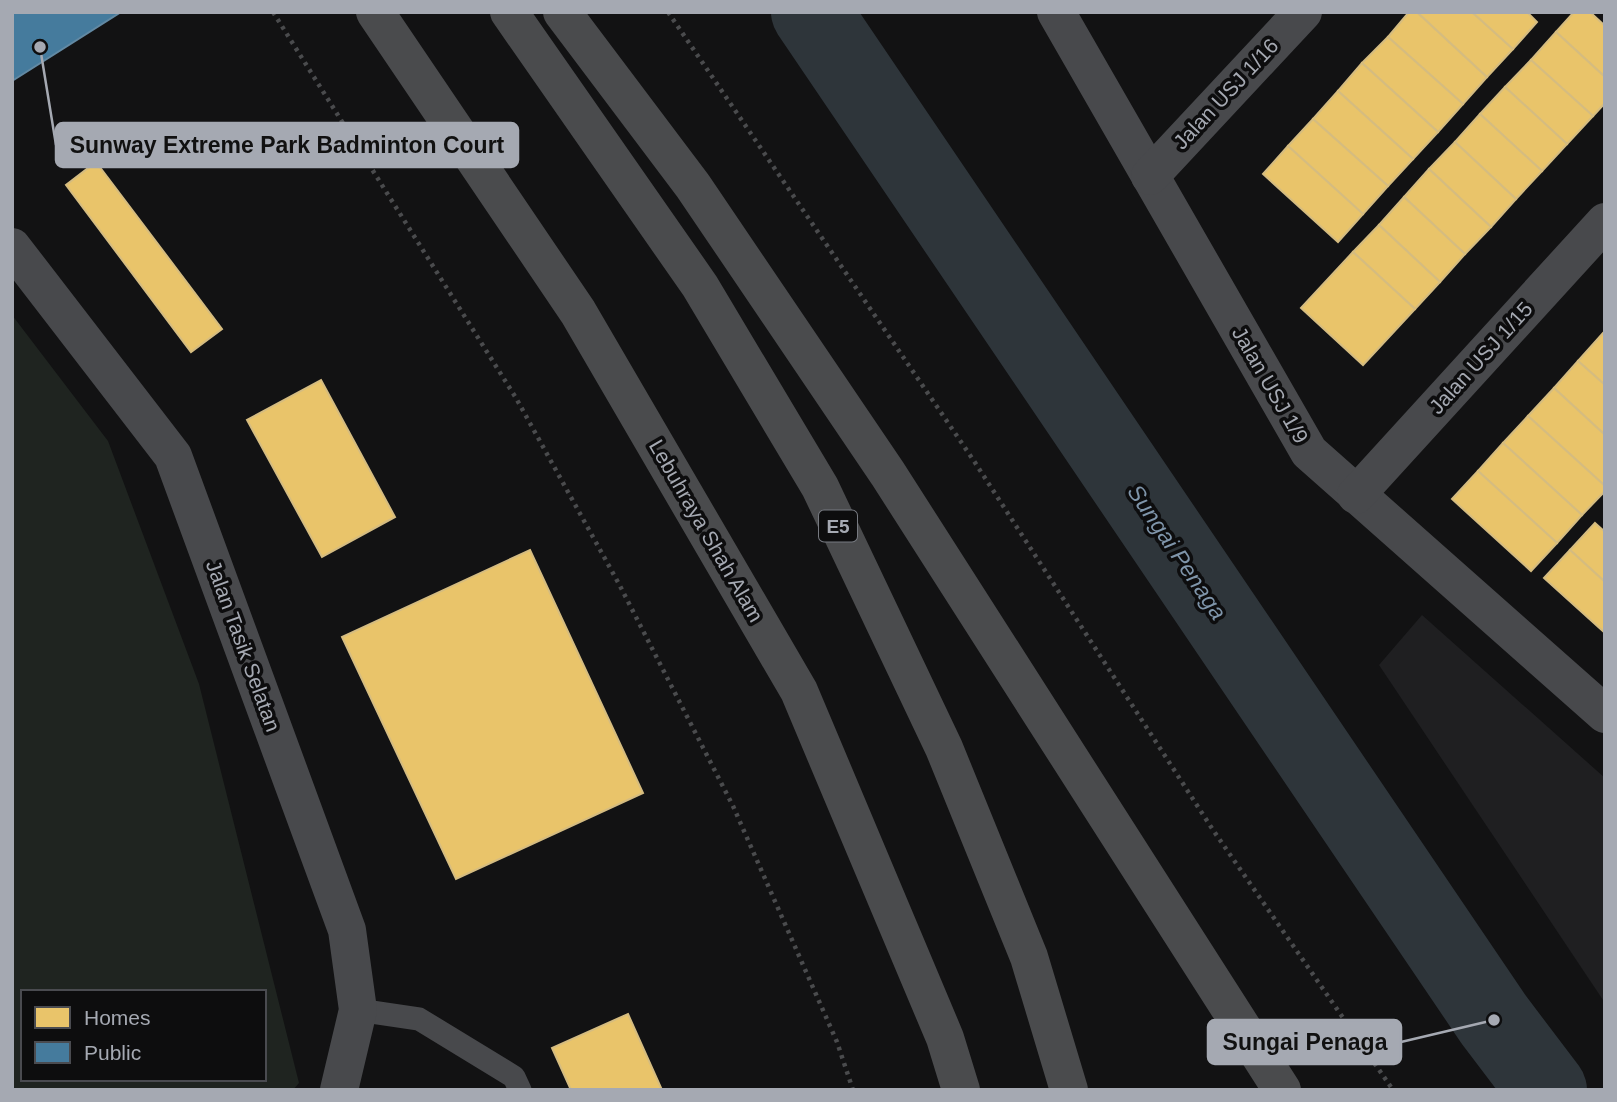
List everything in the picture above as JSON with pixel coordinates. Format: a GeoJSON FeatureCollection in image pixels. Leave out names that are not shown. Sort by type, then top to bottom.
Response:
{"type":"FeatureCollection","features":[{"type":"Feature","properties":{"kind":"highway","name":"Lebuhraya Shah Alam"},"geometry":{"type":"LineString","coordinates":[[375,12],[578,312],[799,691],[945,1038],[961,1090]]}},
{"type":"Feature","properties":{"kind":"highway","name":"E5"},"geometry":{"type":"LineString","coordinates":[[509,12],[700,286],[820,487],[944,748],[1028,957],[1069,1090]]}},
{"type":"Feature","properties":{"kind":"highway"},"geometry":{"type":"LineString","coordinates":[[562,12],[693,186],[881,462],[1282,1090]]}},
{"type":"Feature","properties":{"kind":"street","name":"Jalan USJ 1/9"},"geometry":{"type":"LineString","coordinates":[[1055,12],[1309,452],[1605,714]]}},
{"type":"Feature","properties":{"kind":"street","name":"Jalan USJ 1/16"},"geometry":{"type":"LineString","coordinates":[[1150,176],[1303,12]]}},
{"type":"Feature","properties":{"kind":"street","name":"Jalan USJ 1/15"},"geometry":{"type":"LineString","coordinates":[[1356,495],[1605,222]]}},
{"type":"Feature","properties":{"kind":"street","name":"Jalan Tasik Selatan"},"geometry":{"type":"LineString","coordinates":[[12,247],[173,456],[347,930],[358,1010],[339,1090]]}},
{"type":"Feature","properties":{"kind":"lane"},"geometry":{"type":"LineString","coordinates":[[358,1010],[419,1019],[514,1077],[520,1090]]}},
{"type":"Feature","properties":{"kind":"path"},"geometry":{"type":"LineString","coordinates":[[273,12],[516,398],[619,584],[733,806],[837,1042],[853,1090]]}},
{"type":"Feature","properties":{"kind":"path"},"geometry":{"type":"LineString","coordinates":[[668,12],[974,461],[1213,830],[1394,1090]]}},
{"type":"Feature","properties":{"kind":"shaded area"},"geometry":{"type":"Polygon","coordinates":[[[12,315],[108,441],[199,684],[299,1083],[293,1090],[12,1090],[12,315]]]}},
{"type":"Feature","properties":{"kind":"shaded area"},"geometry":{"type":"Polygon","coordinates":[[[1422,615],[1605,778],[1605,1003],[1379,665],[1422,615]]]}},
{"type":"Feature","properties":{"kind":"building: Homes"},"geometry":{"type":"Polygon","coordinates":[[[1409,12],[1417,12],[1487,77],[1463,104],[1388,37],[1409,12]]]}},
{"type":"Feature","properties":{"kind":"building: Homes"},"geometry":{"type":"Polygon","coordinates":[[[1417,12],[1472,12],[1513,49],[1487,77],[1417,12]]]}},
{"type":"Feature","properties":{"kind":"building: Homes"},"geometry":{"type":"Polygon","coordinates":[[[1472,12],[1527,12],[1537,22],[1513,49],[1472,12]]]}},
{"type":"Feature","properties":{"kind":"building: Homes"},"geometry":{"type":"Polygon","coordinates":[[[1574,12],[1590,12],[1605,26],[1605,77],[1556,32],[1574,12]]]}},
{"type":"Feature","properties":{"kind":"building: Homes"},"geometry":{"type":"Polygon","coordinates":[[[1556,32],[1605,77],[1605,103],[1593,116],[1531,60],[1556,32]]]}},
{"type":"Feature","properties":{"kind":"building: Homes"},"geometry":{"type":"Polygon","coordinates":[[[1388,37],[1463,104],[1438,132],[1362,63],[1388,37]]]}},
{"type":"Feature","properties":{"kind":"building: Homes"},"geometry":{"type":"Polygon","coordinates":[[[1531,60],[1593,116],[1567,144],[1505,87],[1531,60]]]}},
{"type":"Feature","properties":{"kind":"building: Homes"},"geometry":{"type":"Polygon","coordinates":[[[1362,63],[1438,132],[1413,159],[1338,91],[1362,63]]]}},
{"type":"Feature","properties":{"kind":"building: Homes"},"geometry":{"type":"Polygon","coordinates":[[[1505,87],[1567,144],[1542,171],[1480,114],[1505,87]]]}},
{"type":"Feature","properties":{"kind":"building: Homes"},"geometry":{"type":"Polygon","coordinates":[[[1338,91],[1413,159],[1388,186],[1313,119],[1338,91]]]}},
{"type":"Feature","properties":{"kind":"building: Homes"},"geometry":{"type":"Polygon","coordinates":[[[1480,114],[1542,171],[1516,199],[1455,142],[1480,114]]]}},
{"type":"Feature","properties":{"kind":"building: Homes"},"geometry":{"type":"Polygon","coordinates":[[[1313,119],[1388,186],[1363,214],[1288,146],[1313,119]]]}},
{"type":"Feature","properties":{"kind":"building: Homes"},"geometry":{"type":"Polygon","coordinates":[[[1455,142],[1516,199],[1491,227],[1429,169],[1455,142]]]}},
{"type":"Feature","properties":{"kind":"building: Homes"},"geometry":{"type":"Polygon","coordinates":[[[1288,146],[1363,214],[1338,242],[1263,174],[1288,146]]]}},
{"type":"Feature","properties":{"kind":"building: Homes"},"geometry":{"type":"Polygon","coordinates":[[[96,162],[222,329],[191,352],[66,185],[96,162]]]}},
{"type":"Feature","properties":{"kind":"building: Homes"},"geometry":{"type":"Polygon","coordinates":[[[1429,169],[1491,227],[1465,254],[1404,197],[1429,169]]]}},
{"type":"Feature","properties":{"kind":"building: Homes"},"geometry":{"type":"Polygon","coordinates":[[[1404,197],[1465,254],[1440,282],[1379,225],[1404,197]]]}},
{"type":"Feature","properties":{"kind":"building: Homes"},"geometry":{"type":"Polygon","coordinates":[[[1379,225],[1440,282],[1415,309],[1353,252],[1379,225]]]}},
{"type":"Feature","properties":{"kind":"building: Homes"},"geometry":{"type":"Polygon","coordinates":[[[1353,252],[1415,309],[1363,365],[1301,308],[1353,252]]]}},
{"type":"Feature","properties":{"kind":"building: Homes"},"geometry":{"type":"Polygon","coordinates":[[[1603,333],[1605,334],[1605,385],[1578,361],[1603,333]]]}},
{"type":"Feature","properties":{"kind":"building: Homes"},"geometry":{"type":"Polygon","coordinates":[[[1578,361],[1605,385],[1605,435],[1554,388],[1578,361]]]}},
{"type":"Feature","properties":{"kind":"building: Homes"},"geometry":{"type":"Polygon","coordinates":[[[321,380],[395,517],[322,557],[247,420],[321,380]]]}},
{"type":"Feature","properties":{"kind":"building: Homes"},"geometry":{"type":"Polygon","coordinates":[[[1554,388],[1605,435],[1605,486],[1528,416],[1554,388]]]}},
{"type":"Feature","properties":{"kind":"building: Homes"},"geometry":{"type":"Polygon","coordinates":[[[1528,416],[1605,486],[1605,491],[1582,515],[1503,443],[1528,416]]]}},
{"type":"Feature","properties":{"kind":"building: Homes"},"geometry":{"type":"Polygon","coordinates":[[[1503,443],[1582,515],[1557,543],[1478,471],[1503,443]]]}},
{"type":"Feature","properties":{"kind":"building: Homes"},"geometry":{"type":"Polygon","coordinates":[[[1478,471],[1557,543],[1531,571],[1452,499],[1478,471]]]}},
{"type":"Feature","properties":{"kind":"building: Homes"},"geometry":{"type":"Polygon","coordinates":[[[1595,523],[1605,532],[1605,582],[1570,550],[1595,523]]]}},
{"type":"Feature","properties":{"kind":"building: Homes"},"geometry":{"type":"Polygon","coordinates":[[[530,550],[643,793],[456,879],[342,637],[530,550]]]}},
{"type":"Feature","properties":{"kind":"building: Homes"},"geometry":{"type":"Polygon","coordinates":[[[1570,550],[1605,582],[1605,633],[1544,578],[1570,550]]]}},
{"type":"Feature","properties":{"kind":"building: Homes"},"geometry":{"type":"Polygon","coordinates":[[[628,1014],[662,1090],[571,1090],[552,1048],[628,1014]]]}},
{"type":"Feature","properties":{"kind":"building: Public"},"geometry":{"type":"Polygon","coordinates":[[[12,12],[121,12],[12,81],[12,12]]]}},
{"type":"Feature","properties":{"kind":"waterway","name":"Sungai Penaga"},"geometry":{"type":"LineString","coordinates":[[811,12],[1494,1020],[1547,1090]]}},
{"type":"Feature","properties":{"kind":"place","name":"Sunway Extreme Park Badminton Court"},"geometry":{"type":"Point","coordinates":[40,47]}},
{"type":"Feature","properties":{"kind":"place","name":"Sungai Penaga"},"geometry":{"type":"Point","coordinates":[1494,1020]}}]}
